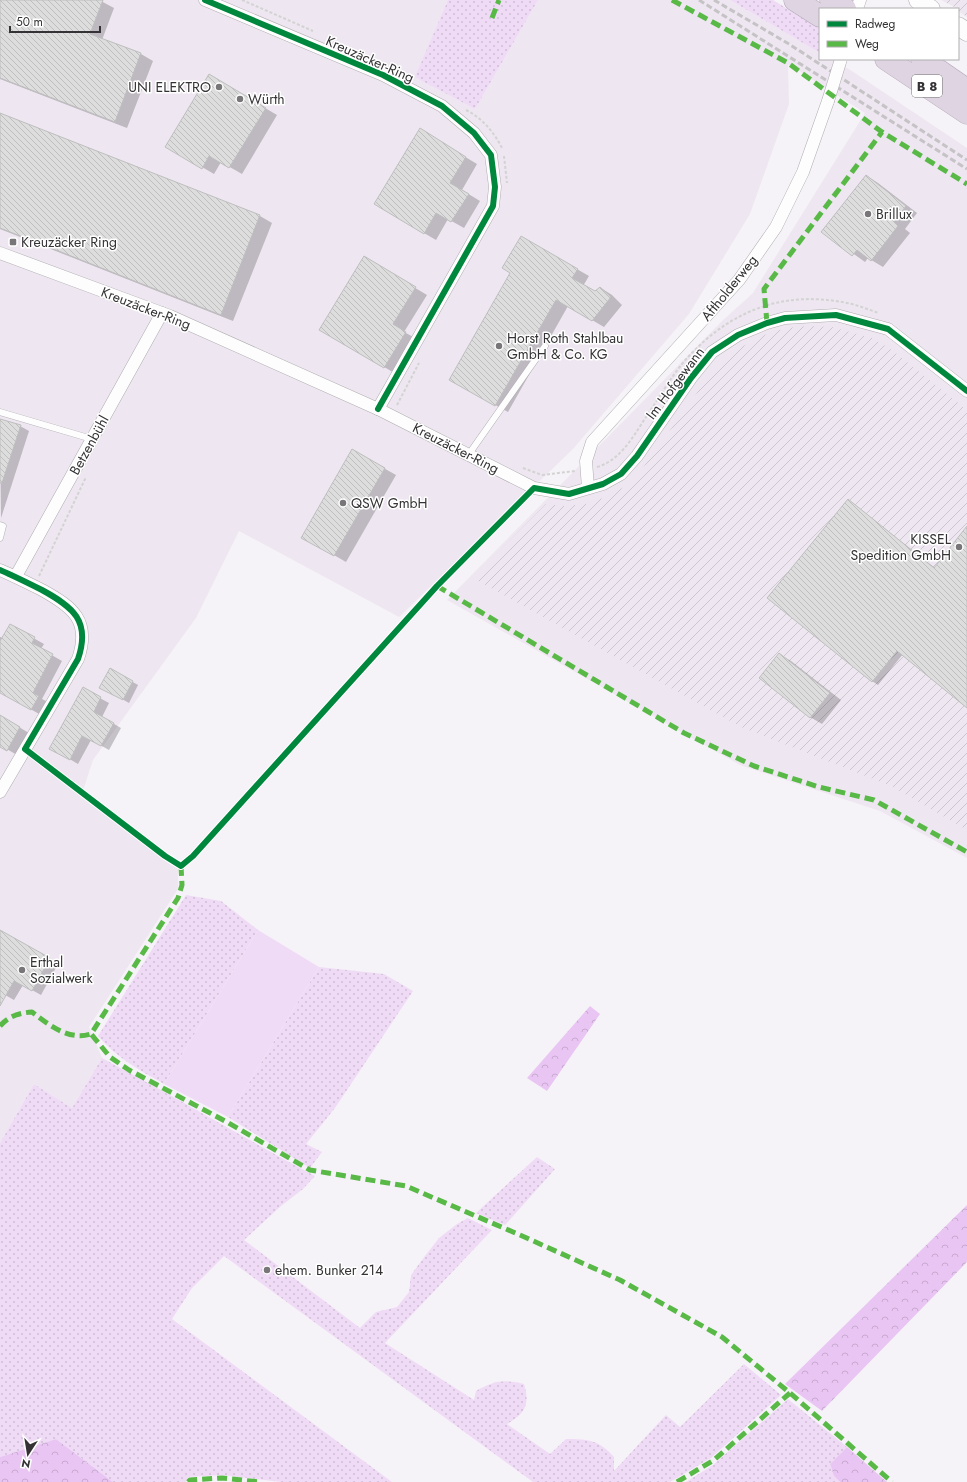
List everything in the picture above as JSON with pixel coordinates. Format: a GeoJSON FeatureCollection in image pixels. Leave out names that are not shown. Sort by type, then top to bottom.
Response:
{"type":"FeatureCollection","features":[{"type":"Feature","properties":{"kind":"highway"},"geometry":{"type":"LineString","coordinates":[[795,0],[819,15]]}},
{"type":"Feature","properties":{"kind":"highway"},"geometry":{"type":"LineString","coordinates":[[831,0],[855,5]]}},
{"type":"Feature","properties":{"kind":"highway","name":"B 8"},"geometry":{"type":"LineString","coordinates":[[888,60],[967,113]]}},
{"type":"Feature","properties":{"kind":"highway","name":"B 8"},"geometry":{"type":"LineString","coordinates":[[923,60],[967,90]]}},
{"type":"Feature","properties":{"kind":"street","name":"Kreuzäcker-Ring"},"geometry":{"type":"LineString","coordinates":[[205,0],[383,75],[442,106],[474,133],[491,155],[495,187],[493,206],[378,409]]}},
{"type":"Feature","properties":{"kind":"street"},"geometry":{"type":"LineString","coordinates":[[918,0],[930,8]]}},
{"type":"Feature","properties":{"kind":"street","name":"Aftholderweg"},"geometry":{"type":"LineString","coordinates":[[588,488],[586,461],[592,442],[740,280],[776,226],[803,172],[841,60]]}},
{"type":"Feature","properties":{"kind":"street","name":"Kreuzäcker-Ring"},"geometry":{"type":"LineString","coordinates":[[0,253],[162,313],[378,409],[534,488]]}},
{"type":"Feature","properties":{"kind":"street","name":"Betzenbühl"},"geometry":{"type":"LineString","coordinates":[[16,576],[162,313]]}},
{"type":"Feature","properties":{"kind":"street","name":"Im Hofgewann"},"geometry":{"type":"LineString","coordinates":[[588,488],[603,484],[621,474],[636,456],[712,352],[738,335],[767,323],[786,318],[836,315],[888,330],[967,391]]}},
{"type":"Feature","properties":{"kind":"street"},"geometry":{"type":"LineString","coordinates":[[534,488],[569,494],[588,488]]}},
{"type":"Feature","properties":{"kind":"street"},"geometry":{"type":"LineString","coordinates":[[0,570],[16,576],[60,600],[71,608],[79,619],[83,632],[82,646],[78,659],[0,792]]}},
{"type":"Feature","properties":{"kind":"lane"},"geometry":{"type":"LineString","coordinates":[[469,454],[545,346]]}},
{"type":"Feature","properties":{"kind":"lane"},"geometry":{"type":"LineString","coordinates":[[0,412],[92,439]]}},
{"type":"Feature","properties":{"kind":"lane"},"geometry":{"type":"LineString","coordinates":[[0,525],[3,526],[0,538]]}},
{"type":"Feature","properties":{"kind":"path"},"geometry":{"type":"LineString","coordinates":[[242,0],[315,32]]}},
{"type":"Feature","properties":{"kind":"path"},"geometry":{"type":"LineString","coordinates":[[465,109],[477,116],[491,131],[501,147],[506,164],[508,183],[505,190]]}},
{"type":"Feature","properties":{"kind":"path"},"geometry":{"type":"LineString","coordinates":[[534,488],[542,475],[587,470],[604,465],[626,448],[687,358],[711,334],[736,317],[766,305],[784,301],[818,299],[848,303],[880,313]]}},
{"type":"Feature","properties":{"kind":"path"},"geometry":{"type":"LineString","coordinates":[[396,407],[421,360]]}},
{"type":"Feature","properties":{"kind":"shaded area"},"geometry":{"type":"Polygon","coordinates":[[[0,0],[448,0],[416,77],[475,109],[538,0],[730,0],[819,52],[819,60],[833,60],[852,71],[967,148],[967,858],[880,811],[740,765],[447,600],[722,321],[753,293],[865,113],[788,64],[789,104],[750,214],[689,314],[573,449],[399,617],[239,531],[196,618],[93,760],[81,797],[178,869],[178,889],[89,1027],[102,1058],[72,1108],[34,1084],[0,1143],[0,0]]]}},
{"type":"Feature","properties":{"kind":"shaded area"},"geometry":{"type":"Polygon","coordinates":[[[448,0],[538,0],[475,109],[415,77],[448,0]]]}},
{"type":"Feature","properties":{"kind":"shaded area"},"geometry":{"type":"Polygon","coordinates":[[[730,0],[773,0],[819,28],[819,52],[730,0]]]}},
{"type":"Feature","properties":{"kind":"shaded area"},"geometry":{"type":"Polygon","coordinates":[[[941,0],[967,0],[967,17],[959,12],[959,8],[941,0]]]}},
{"type":"Feature","properties":{"kind":"shaded area","name":"KISSEL Spedition GmbH"},"geometry":{"type":"Polygon","coordinates":[[[807,326],[832,327],[872,338],[892,350],[967,410],[967,830],[891,786],[741,727],[473,578],[546,504],[564,506],[586,504],[606,497],[624,487],[637,476],[707,379],[732,353],[769,333],[787,328],[807,326]]]}},
{"type":"Feature","properties":{"kind":"shaded area"},"geometry":{"type":"Polygon","coordinates":[[[186,895],[221,901],[258,930],[164,1084],[121,1058],[98,1036],[186,895]]]}},
{"type":"Feature","properties":{"kind":"shaded area"},"geometry":{"type":"Polygon","coordinates":[[[258,930],[319,967],[228,1117],[164,1084],[258,930]]]}},
{"type":"Feature","properties":{"kind":"shaded area"},"geometry":{"type":"Polygon","coordinates":[[[319,967],[384,974],[413,991],[335,1108],[306,1144],[322,1152],[310,1168],[228,1117],[319,967]]]}},
{"type":"Feature","properties":{"kind":"shaded area"},"geometry":{"type":"Polygon","coordinates":[[[102,1058],[315,1176],[303,1189],[281,1206],[244,1240],[360,1328],[376,1312],[397,1307],[409,1292],[411,1275],[439,1238],[457,1224],[468,1218],[492,1230],[385,1343],[474,1400],[476,1391],[494,1383],[504,1381],[524,1384],[527,1397],[525,1407],[519,1416],[507,1424],[550,1454],[566,1439],[587,1440],[598,1444],[609,1451],[614,1457],[614,1471],[666,1415],[680,1427],[744,1364],[781,1395],[711,1458],[670,1482],[533,1482],[224,1256],[192,1288],[172,1319],[392,1482],[281,1482],[222,1475],[189,1477],[185,1482],[113,1482],[56,1439],[0,1457],[0,1143],[34,1084],[72,1108],[102,1058]]]}},
{"type":"Feature","properties":{"kind":"shaded area"},"geometry":{"type":"Polygon","coordinates":[[[537,1157],[555,1169],[505,1225],[476,1213],[537,1157]]]}},
{"type":"Feature","properties":{"kind":"shaded area"},"geometry":{"type":"Polygon","coordinates":[[[788,1399],[847,1447],[830,1464],[834,1476],[840,1482],[686,1482],[713,1465],[788,1399]]]}},
{"type":"Feature","properties":{"kind":"green space"},"geometry":{"type":"Polygon","coordinates":[[[590,1006],[600,1014],[547,1091],[527,1078],[590,1006]]]}},
{"type":"Feature","properties":{"kind":"green space"},"geometry":{"type":"Polygon","coordinates":[[[967,1205],[967,1262],[822,1411],[785,1384],[967,1205]]]}},
{"type":"Feature","properties":{"kind":"green space"},"geometry":{"type":"Polygon","coordinates":[[[56,1439],[113,1482],[0,1482],[0,1457],[56,1439]]]}},
{"type":"Feature","properties":{"kind":"green space"},"geometry":{"type":"Polygon","coordinates":[[[847,1447],[887,1482],[840,1482],[834,1476],[830,1464],[847,1447]]]}},
{"type":"Feature","properties":{"kind":"building"},"geometry":{"type":"Polygon","coordinates":[[[0,0],[103,0],[90,34],[141,53],[115,122],[0,78],[0,0]]]}},
{"type":"Feature","properties":{"kind":"building"},"geometry":{"type":"Polygon","coordinates":[[[209,74],[266,108],[229,168],[209,156],[202,169],[165,147],[209,74]]]}},
{"type":"Feature","properties":{"kind":"building"},"geometry":{"type":"Polygon","coordinates":[[[0,113],[260,215],[221,315],[0,228],[0,113]]]}},
{"type":"Feature","properties":{"kind":"building"},"geometry":{"type":"Polygon","coordinates":[[[420,128],[466,157],[450,183],[469,194],[451,222],[436,213],[424,234],[374,204],[420,128]]]}},
{"type":"Feature","properties":{"kind":"building","name":"Brillux"},"geometry":{"type":"Polygon","coordinates":[[[866,175],[906,206],[894,222],[898,226],[871,261],[857,250],[852,256],[821,232],[866,175]]]}},
{"type":"Feature","properties":{"kind":"building"},"geometry":{"type":"Polygon","coordinates":[[[521,236],[578,269],[572,278],[595,291],[600,287],[611,297],[592,321],[556,300],[495,406],[449,380],[510,273],[502,268],[521,236]]]}},
{"type":"Feature","properties":{"kind":"building"},"geometry":{"type":"Polygon","coordinates":[[[364,256],[416,287],[393,324],[406,332],[384,368],[319,330],[364,256]]]}},
{"type":"Feature","properties":{"kind":"building"},"geometry":{"type":"Polygon","coordinates":[[[0,419],[21,425],[2,483],[0,483],[0,419]]]}},
{"type":"Feature","properties":{"kind":"building","name":"QSW GmbH"},"geometry":{"type":"Polygon","coordinates":[[[352,449],[385,468],[334,556],[301,538],[352,449]]]}},
{"type":"Feature","properties":{"kind":"building"},"geometry":{"type":"Polygon","coordinates":[[[848,499],[934,568],[967,526],[967,708],[897,651],[872,682],[767,598],[848,499]]]}},
{"type":"Feature","properties":{"kind":"building"},"geometry":{"type":"Polygon","coordinates":[[[10,624],[35,637],[32,643],[53,654],[33,693],[39,696],[31,710],[0,693],[0,641],[10,624]]]}},
{"type":"Feature","properties":{"kind":"building"},"geometry":{"type":"Polygon","coordinates":[[[779,653],[830,693],[810,718],[759,678],[779,653]]]}},
{"type":"Feature","properties":{"kind":"building"},"geometry":{"type":"Polygon","coordinates":[[[110,668],[133,681],[123,700],[99,688],[110,668]]]}},
{"type":"Feature","properties":{"kind":"building"},"geometry":{"type":"Polygon","coordinates":[[[83,687],[101,697],[94,712],[114,723],[101,746],[82,736],[70,760],[49,749],[83,687]]]}},
{"type":"Feature","properties":{"kind":"building"},"geometry":{"type":"Polygon","coordinates":[[[0,715],[20,727],[7,751],[0,747],[0,715]]]}},
{"type":"Feature","properties":{"kind":"building","name":"Erthal Sozialwerk"},"geometry":{"type":"Polygon","coordinates":[[[0,930],[50,958],[32,991],[14,981],[0,1006],[0,930]]]}},
{"type":"Feature","properties":{"kind":"railway"},"geometry":{"type":"LineString","coordinates":[[699,0],[967,169]]}},
{"type":"Feature","properties":{"kind":"railway"},"geometry":{"type":"LineString","coordinates":[[714,0],[789,44],[967,160]]}},
{"type":"Feature","properties":{"kind":"marked path"},"geometry":{"type":"LineString","coordinates":[[492,18],[499,0]]}},
{"type":"Feature","properties":{"kind":"marked path"},"geometry":{"type":"LineString","coordinates":[[672,0],[788,63],[882,132],[967,184]]}},
{"type":"Feature","properties":{"kind":"marked path"},"geometry":{"type":"LineString","coordinates":[[767,323],[764,289],[882,132]]}},
{"type":"Feature","properties":{"kind":"marked path"},"geometry":{"type":"LineString","coordinates":[[437,586],[684,733],[754,766],[819,787],[874,800],[967,852]]}},
{"type":"Feature","properties":{"kind":"marked path"},"geometry":{"type":"LineString","coordinates":[[181,866],[182,885],[178,898],[91,1034],[110,1057],[129,1070],[225,1121],[310,1170],[406,1186],[620,1280],[722,1337],[790,1393],[892,1482]]}},
{"type":"Feature","properties":{"kind":"marked path"},"geometry":{"type":"LineString","coordinates":[[0,1026],[14,1016],[32,1012],[52,1027],[67,1034],[83,1036],[91,1034]]}},
{"type":"Feature","properties":{"kind":"marked path"},"geometry":{"type":"LineString","coordinates":[[677,1482],[714,1460],[790,1393]]}},
{"type":"Feature","properties":{"kind":"marked path"},"geometry":{"type":"LineString","coordinates":[[188,1482],[190,1480],[222,1478],[260,1482]]}},
{"type":"Feature","properties":{"kind":"cycle path"},"geometry":{"type":"LineString","coordinates":[[205,0],[383,75],[442,106],[474,133],[491,155],[495,187],[493,206],[378,409]]}},
{"type":"Feature","properties":{"kind":"cycle path"},"geometry":{"type":"LineString","coordinates":[[0,570],[42,590],[63,603],[76,617],[80,625],[82,635],[78,659],[25,749],[165,856],[181,866],[193,856],[437,586],[534,488],[569,494],[603,484],[621,474],[637,456],[691,378],[712,352],[738,335],[767,323],[785,318],[836,315],[888,329],[967,391]]}},
{"type":"Feature","properties":{"kind":"place","name":"UNI ELEKTRO"},"geometry":{"type":"Point","coordinates":[219,87]}},
{"type":"Feature","properties":{"kind":"place","name":"Würth"},"geometry":{"type":"Point","coordinates":[240,99]}},
{"type":"Feature","properties":{"kind":"place","name":"Brillux"},"geometry":{"type":"Point","coordinates":[868,214]}},
{"type":"Feature","properties":{"kind":"place","name":"Kreuzäcker Ring"},"geometry":{"type":"Point","coordinates":[13,242]}},
{"type":"Feature","properties":{"kind":"place","name":"Horst Roth Stahlbau GmbH & Co. KG"},"geometry":{"type":"Point","coordinates":[499,346]}},
{"type":"Feature","properties":{"kind":"place","name":"QSW GmbH"},"geometry":{"type":"Point","coordinates":[343,503]}},
{"type":"Feature","properties":{"kind":"place","name":"KISSEL Spedition GmbH"},"geometry":{"type":"Point","coordinates":[959,547]}},
{"type":"Feature","properties":{"kind":"place","name":"Erthal Sozialwerk"},"geometry":{"type":"Point","coordinates":[22,970]}},
{"type":"Feature","properties":{"kind":"place","name":"ehem. Bunker 214"},"geometry":{"type":"Point","coordinates":[267,1270]}}]}
